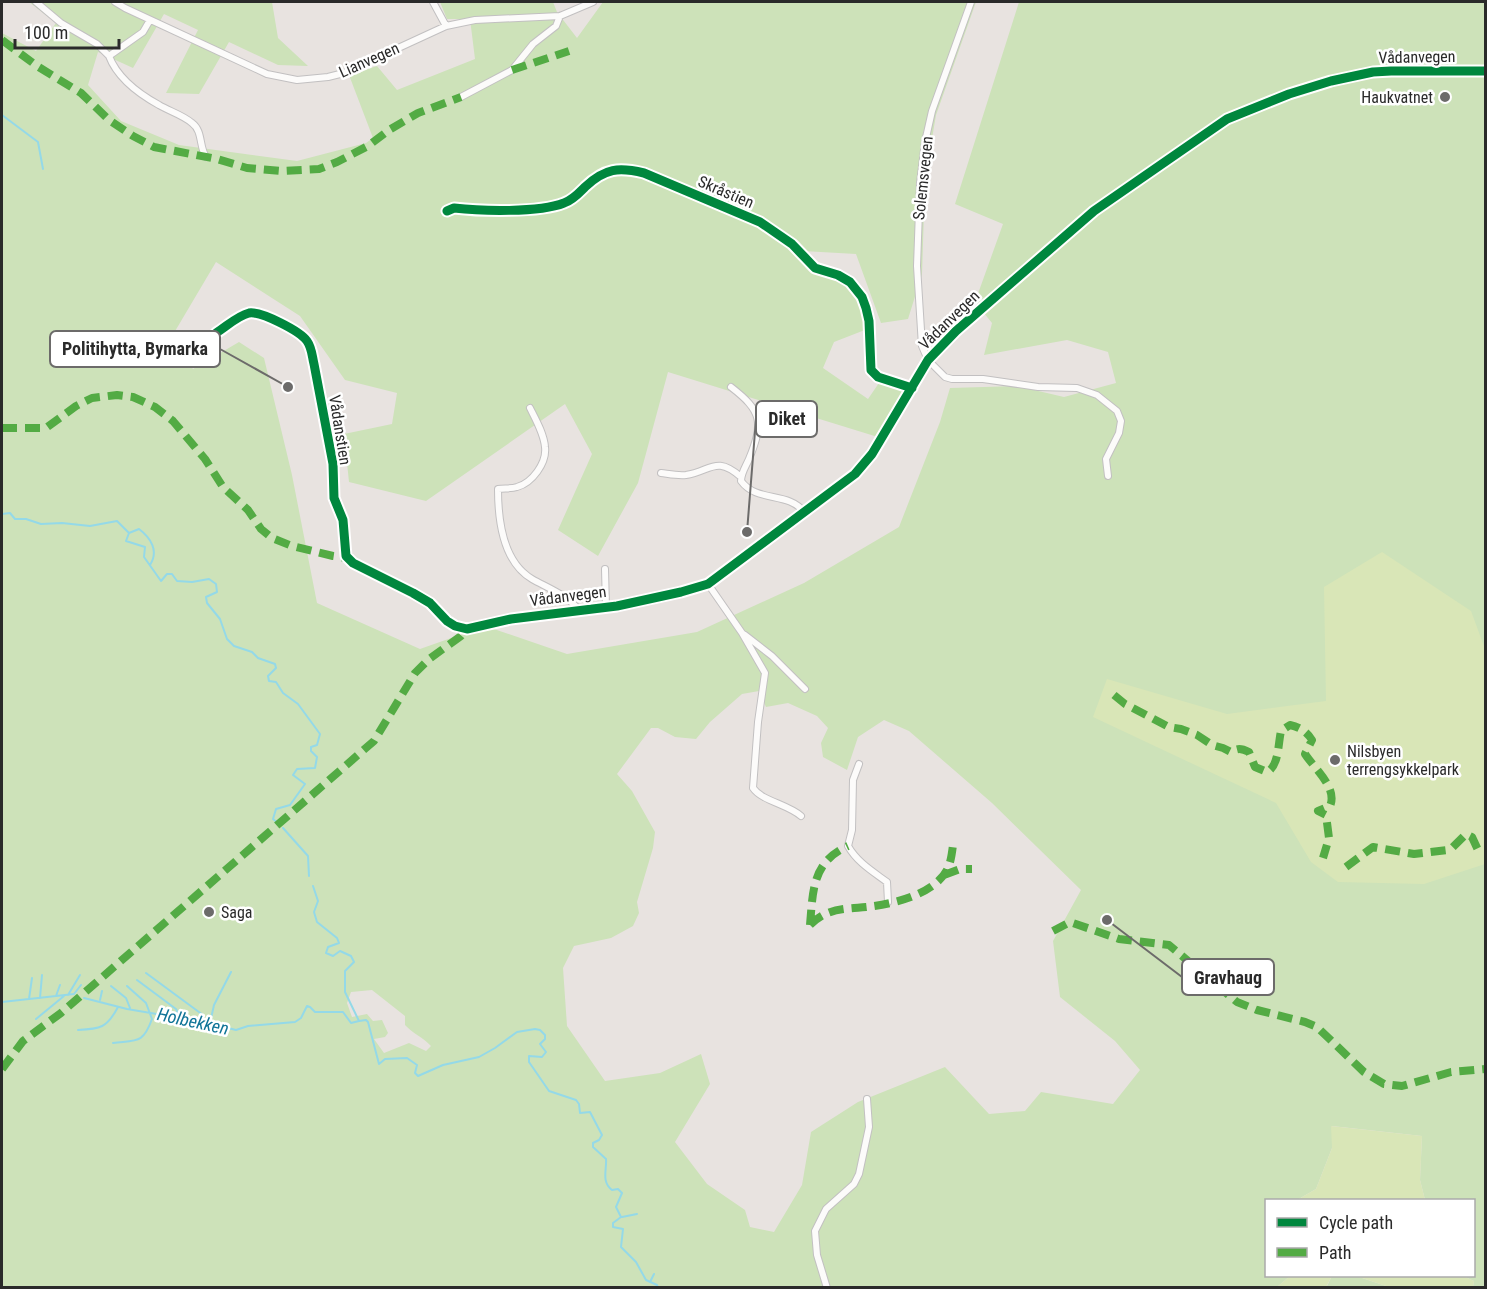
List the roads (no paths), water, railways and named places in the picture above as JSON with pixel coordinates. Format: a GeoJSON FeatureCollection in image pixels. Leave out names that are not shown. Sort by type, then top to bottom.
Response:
{"type":"FeatureCollection","features":[{"type":"Feature","properties":{"kind":"street"},"geometry":{"type":"LineString","coordinates":[[36,2],[54,18],[97,44],[109,56],[116,70],[140,92],[193,124],[206,157]]}},
{"type":"Feature","properties":{"kind":"street","name":"Lianvegen"},"geometry":{"type":"LineString","coordinates":[[114,2],[262,73],[297,80],[344,73],[446,26],[475,20],[560,16],[593,2]]}},
{"type":"Feature","properties":{"kind":"street"},"geometry":{"type":"LineString","coordinates":[[433,2],[446,26]]}},
{"type":"Feature","properties":{"kind":"street","name":"Solemsvegen"},"geometry":{"type":"LineString","coordinates":[[928,360],[922,346],[916,266],[924,142],[971,2]]}},
{"type":"Feature","properties":{"kind":"street"},"geometry":{"type":"LineString","coordinates":[[461,97],[512,70],[533,44],[556,26],[560,16]]}},
{"type":"Feature","properties":{"kind":"street"},"geometry":{"type":"LineString","coordinates":[[109,56],[142,32],[150,20]]}},
{"type":"Feature","properties":{"kind":"street","name":"Vådanvegen"},"geometry":{"type":"LineString","coordinates":[[467,629],[511,619],[606,607],[681,592],[708,584],[841,486],[864,465],[928,360],[956,331],[1094,212],[1227,119],[1289,94],[1331,81],[1373,72],[1391,70],[1485,71]]}},
{"type":"Feature","properties":{"kind":"street","name":"Skråstien"},"geometry":{"type":"LineString","coordinates":[[447,211],[454,208],[519,210],[551,206],[571,199],[604,172],[626,169],[644,173],[759,222],[792,244],[815,268],[838,275],[850,282],[862,297],[867,308],[871,370],[878,378],[912,388]]}},
{"type":"Feature","properties":{"kind":"street","name":"Vådanstien"},"geometry":{"type":"LineString","coordinates":[[216,333],[243,315],[252,313],[282,324],[304,337],[310,347],[314,364],[333,464],[333,492],[343,520],[346,556],[353,563],[430,603],[455,626],[467,629]]}},
{"type":"Feature","properties":{"kind":"street","name":"Vådanvegen"},"geometry":{"type":"LineString","coordinates":[[928,360],[945,376],[952,379],[983,379],[1038,387],[1077,388],[1097,395],[1117,411],[1121,422],[1119,433],[1106,459],[1108,476]]}},
{"type":"Feature","properties":{"kind":"street"},"geometry":{"type":"LineString","coordinates":[[731,387],[751,403],[757,415],[758,425],[754,447],[741,477],[743,484],[754,492],[790,501],[804,512]]}},
{"type":"Feature","properties":{"kind":"street"},"geometry":{"type":"LineString","coordinates":[[530,408],[543,438],[545,456],[541,466],[526,481],[517,487],[498,489],[502,530],[514,561],[523,573],[560,594],[579,610]]}},
{"type":"Feature","properties":{"kind":"street"},"geometry":{"type":"LineString","coordinates":[[662,473],[683,476],[718,465],[741,477]]}},
{"type":"Feature","properties":{"kind":"street","name":"Vådanvegen"},"geometry":{"type":"LineString","coordinates":[[605,569],[606,607]]}},
{"type":"Feature","properties":{"kind":"street"},"geometry":{"type":"LineString","coordinates":[[708,584],[764,669],[753,786],[757,793],[788,806],[801,816]]}},
{"type":"Feature","properties":{"kind":"street"},"geometry":{"type":"LineString","coordinates":[[742,633],[772,656],[805,689]]}},
{"type":"Feature","properties":{"kind":"street"},"geometry":{"type":"LineString","coordinates":[[859,764],[853,780],[852,830],[848,846],[866,867],[887,882],[888,902]]}},
{"type":"Feature","properties":{"kind":"street"},"geometry":{"type":"LineString","coordinates":[[827,1287],[817,1255],[815,1231],[826,1209],[854,1184],[859,1174],[869,1127],[867,1099]]}},
{"type":"Feature","properties":{"kind":"waterway"},"geometry":{"type":"LineString","coordinates":[[2,115],[38,142],[43,169]]}},
{"type":"Feature","properties":{"kind":"waterway"},"geometry":{"type":"LineString","coordinates":[[2,514],[10,513],[15,519],[26,519],[41,524],[62,523],[90,526],[117,521],[129,533],[126,541],[145,547],[144,557],[161,581],[167,574],[172,574],[177,581],[192,582],[209,579],[216,584],[217,592],[206,597],[207,603],[220,619],[227,639],[234,646],[275,664],[276,668],[268,676],[269,681],[276,682],[283,693],[298,704],[320,734],[317,745],[311,747],[311,751],[317,757],[315,768],[297,769],[293,775],[305,784],[290,805],[276,809],[273,819],[278,823]]}},
{"type":"Feature","properties":{"kind":"waterway"},"geometry":{"type":"LineString","coordinates":[[129,533],[139,529],[147,536],[154,550],[150,565]]}},
{"type":"Feature","properties":{"kind":"waterway"},"geometry":{"type":"LineString","coordinates":[[283,828],[308,856],[309,876]]}},
{"type":"Feature","properties":{"kind":"waterway"},"geometry":{"type":"LineString","coordinates":[[313,886],[318,901],[314,912],[317,922],[337,938],[339,943],[328,947],[326,953],[333,956],[340,951],[351,956],[354,962],[345,971],[345,992],[359,1021],[368,1022],[379,1064],[385,1059],[407,1058],[417,1065],[415,1073],[418,1076],[443,1065],[479,1057],[517,1032],[535,1029],[545,1035],[545,1039],[540,1044],[546,1052],[542,1057],[529,1056],[529,1062],[549,1091],[576,1100],[580,1113],[590,1112],[602,1135],[593,1143],[593,1147],[606,1159],[607,1183],[612,1190],[618,1189],[622,1193],[616,1207],[621,1217],[613,1223],[613,1227],[623,1229],[621,1247],[636,1262],[646,1280],[657,1285],[658,1288]]}},
{"type":"Feature","properties":{"kind":"waterway"},"geometry":{"type":"LineString","coordinates":[[210,1023],[214,1005],[231,972]]}},
{"type":"Feature","properties":{"kind":"waterway"},"geometry":{"type":"LineString","coordinates":[[146,973],[203,1015],[204,1022]]}},
{"type":"Feature","properties":{"kind":"waterway"},"geometry":{"type":"LineString","coordinates":[[40,998],[42,975]]}},
{"type":"Feature","properties":{"kind":"waterway"},"geometry":{"type":"LineString","coordinates":[[68,995],[80,975]]}},
{"type":"Feature","properties":{"kind":"waterway"},"geometry":{"type":"LineString","coordinates":[[29,999],[32,978]]}},
{"type":"Feature","properties":{"kind":"waterway"},"geometry":{"type":"LineString","coordinates":[[137,980],[176,1009],[180,1017]]}},
{"type":"Feature","properties":{"kind":"waterway"},"geometry":{"type":"LineString","coordinates":[[56,996],[60,985]]}},
{"type":"Feature","properties":{"kind":"waterway"},"geometry":{"type":"LineString","coordinates":[[2,1002],[74,994],[81,985]]}},
{"type":"Feature","properties":{"kind":"waterway"},"geometry":{"type":"LineString","coordinates":[[111,986],[126,998],[130,1008]]}},
{"type":"Feature","properties":{"kind":"waterway"},"geometry":{"type":"LineString","coordinates":[[113,1043],[134,1041],[142,1037],[152,1019],[146,1003],[127,986]]}},
{"type":"Feature","properties":{"kind":"waterway"},"geometry":{"type":"LineString","coordinates":[[100,1000],[102,991]]}},
{"type":"Feature","properties":{"kind":"waterway"},"geometry":{"type":"LineString","coordinates":[[36,1019],[64,996]]}},
{"type":"Feature","properties":{"kind":"waterway","name":"Holbekken"},"geometry":{"type":"LineString","coordinates":[[84,998],[127,1009],[204,1022],[236,1030],[248,1026],[295,1022],[301,1018],[307,1006],[315,1012],[343,1012],[351,1023],[359,1021]]}},
{"type":"Feature","properties":{"kind":"waterway"},"geometry":{"type":"LineString","coordinates":[[78,1030],[102,1026],[118,1007]]}},
{"type":"Feature","properties":{"kind":"waterway"},"geometry":{"type":"LineString","coordinates":[[622,1217],[637,1214]]}},
{"type":"Feature","properties":{"kind":"waterway"},"geometry":{"type":"LineString","coordinates":[[650,1282],[654,1274]]}},
{"type":"Feature","properties":{"kind":"place","name":"Haukvatnet"},"geometry":{"type":"Point","coordinates":[1445,97]}},
{"type":"Feature","properties":{"kind":"place","name":"Politihytta, Bymarka"},"geometry":{"type":"Point","coordinates":[288,387]}},
{"type":"Feature","properties":{"kind":"place","name":"Diket"},"geometry":{"type":"Point","coordinates":[747,532]}},
{"type":"Feature","properties":{"kind":"place","name":"Nilsbyen terrengsykkelpark"},"geometry":{"type":"Point","coordinates":[1335,760]}},
{"type":"Feature","properties":{"kind":"place","name":"Saga"},"geometry":{"type":"Point","coordinates":[209,912]}},
{"type":"Feature","properties":{"kind":"place","name":"Gravhaug"},"geometry":{"type":"Point","coordinates":[1107,920]}}]}
